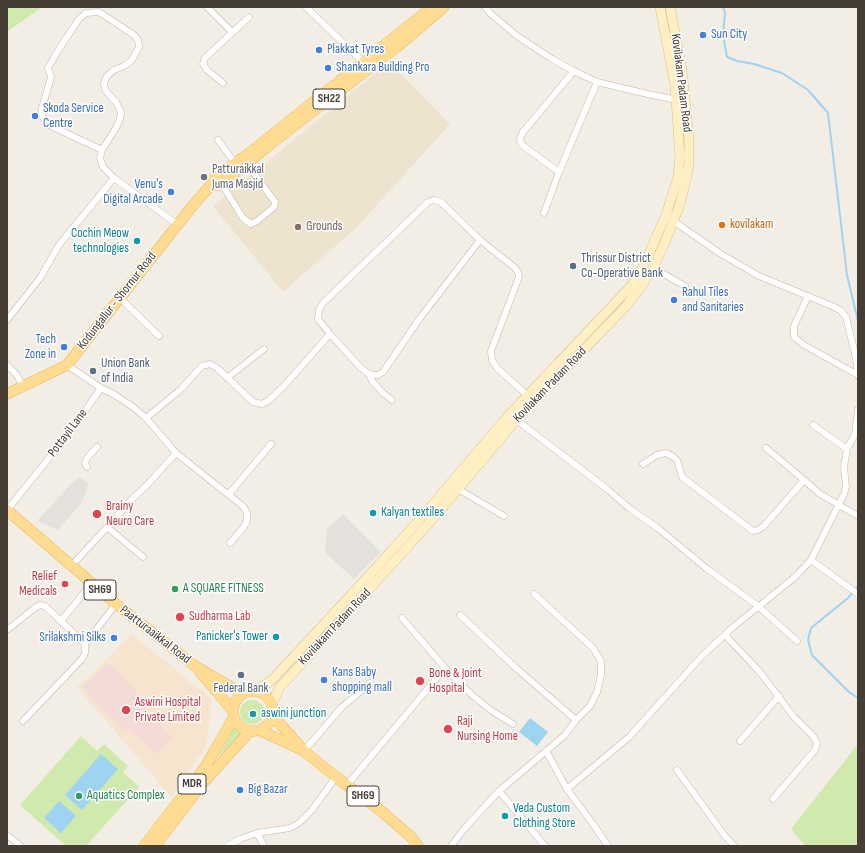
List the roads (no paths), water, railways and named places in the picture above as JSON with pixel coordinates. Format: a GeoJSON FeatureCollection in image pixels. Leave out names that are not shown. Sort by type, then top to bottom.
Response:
{"type":"FeatureCollection","features":[{"type":"Feature","properties":{"kind":"main road","name":"SH22"},"geometry":{"type":"LineString","coordinates":[[210,186],[215,177],[235,163],[432,7]]}},
{"type":"Feature","properties":{"kind":"main road","name":"SH22"},"geometry":{"type":"LineString","coordinates":[[210,186],[218,185],[247,164],[397,47],[444,7]]}},
{"type":"Feature","properties":{"kind":"main road","name":"Kovilakam Padam Road"},"geometry":{"type":"LineString","coordinates":[[660,7],[675,85],[680,99]]}},
{"type":"Feature","properties":{"kind":"main road","name":"Kovilakam Padam Road"},"geometry":{"type":"LineString","coordinates":[[254,692],[272,680],[294,658],[513,417],[626,306],[653,268],[664,244],[678,177],[680,157],[680,99],[682,70],[670,7]]}},
{"type":"Feature","properties":{"kind":"main road","name":"Kodungallur - Shornur Road"},"geometry":{"type":"LineString","coordinates":[[7,394],[67,365],[194,204],[210,186]]}},
{"type":"Feature","properties":{"kind":"main road","name":"Kovilakam Padam Road"},"geometry":{"type":"LineString","coordinates":[[272,710],[280,686],[395,562],[458,489],[528,396],[633,284],[669,218]]}},
{"type":"Feature","properties":{"kind":"main road","name":"Paatturaaikkal Road"},"geometry":{"type":"LineString","coordinates":[[7,510],[116,604],[195,666]]}},
{"type":"Feature","properties":{"kind":"main road","name":"SH69"},"geometry":{"type":"LineString","coordinates":[[195,666],[233,714],[240,726],[255,730],[304,751]]}},
{"type":"Feature","properties":{"kind":"main road","name":"SH69"},"geometry":{"type":"LineString","coordinates":[[195,666],[243,694]]}},
{"type":"Feature","properties":{"kind":"main road"},"geometry":{"type":"LineString","coordinates":[[233,714],[234,704],[238,698],[243,694],[254,692]]}},
{"type":"Feature","properties":{"kind":"main road","name":"SH69"},"geometry":{"type":"LineString","coordinates":[[254,692],[265,696],[272,710],[304,751],[386,814],[411,837],[418,846]]}},
{"type":"Feature","properties":{"kind":"main road"},"geometry":{"type":"LineString","coordinates":[[255,730],[265,727],[270,722],[272,710]]}},
{"type":"Feature","properties":{"kind":"main road","name":"MDR"},"geometry":{"type":"LineString","coordinates":[[155,846],[195,787],[233,714]]}},
{"type":"Feature","properties":{"kind":"main road","name":"MDR"},"geometry":{"type":"LineString","coordinates":[[144,846],[195,787],[206,780],[255,730]]}},
{"type":"Feature","properties":{"kind":"street"},"geometry":{"type":"LineString","coordinates":[[207,7],[232,32]]}},
{"type":"Feature","properties":{"kind":"street"},"geometry":{"type":"LineString","coordinates":[[306,7],[363,62]]}},
{"type":"Feature","properties":{"kind":"street"},"geometry":{"type":"LineString","coordinates":[[485,7],[517,36],[552,59],[597,82],[652,95],[680,99]]}},
{"type":"Feature","properties":{"kind":"street"},"geometry":{"type":"LineString","coordinates":[[102,150],[51,126],[45,121],[42,115],[42,108],[51,77],[48,68],[79,19],[86,14],[99,12],[134,35],[138,40],[139,47],[132,60],[124,66],[114,70],[107,76],[104,83],[105,90],[116,102],[120,112],[120,120],[102,150],[100,158],[103,167],[114,178],[178,225]]}},
{"type":"Feature","properties":{"kind":"street"},"geometry":{"type":"LineString","coordinates":[[223,83],[207,70],[203,64],[205,58],[249,17]]}},
{"type":"Feature","properties":{"kind":"street"},"geometry":{"type":"LineString","coordinates":[[559,172],[522,145],[520,139],[523,132],[574,71]]}},
{"type":"Feature","properties":{"kind":"street"},"geometry":{"type":"LineString","coordinates":[[544,213],[559,172],[597,82]]}},
{"type":"Feature","properties":{"kind":"street"},"geometry":{"type":"LineString","coordinates":[[218,140],[235,163]]}},
{"type":"Feature","properties":{"kind":"street"},"geometry":{"type":"LineString","coordinates":[[221,183],[243,218],[251,224],[258,222],[274,207],[275,202],[247,164]]}},
{"type":"Feature","properties":{"kind":"street"},"geometry":{"type":"LineString","coordinates":[[7,320],[40,278],[59,245],[114,178]]}},
{"type":"Feature","properties":{"kind":"street"},"geometry":{"type":"LineString","coordinates":[[480,240],[420,318],[383,372],[378,376],[369,374],[361,368],[330,334],[318,318],[319,310],[324,303],[428,202],[434,200],[441,202],[480,240],[514,267],[518,272],[518,277],[491,351],[492,360],[497,368],[528,396]]}},
{"type":"Feature","properties":{"kind":"street"},"geometry":{"type":"LineString","coordinates":[[669,218],[721,254],[760,276],[840,310],[846,317],[856,358],[858,375]]}},
{"type":"Feature","properties":{"kind":"street"},"geometry":{"type":"LineString","coordinates":[[653,268],[685,286]]}},
{"type":"Feature","properties":{"kind":"street"},"geometry":{"type":"LineString","coordinates":[[808,296],[794,326],[794,337],[804,345],[858,375]]}},
{"type":"Feature","properties":{"kind":"street"},"geometry":{"type":"LineString","coordinates":[[120,298],[159,336]]}},
{"type":"Feature","properties":{"kind":"street"},"geometry":{"type":"LineString","coordinates":[[146,418],[180,390],[202,366],[210,364],[217,368],[253,402],[262,404],[268,401],[283,387],[330,334]]}},
{"type":"Feature","properties":{"kind":"street"},"geometry":{"type":"LineString","coordinates":[[227,378],[264,349]]}},
{"type":"Feature","properties":{"kind":"street"},"geometry":{"type":"LineString","coordinates":[[7,365],[16,374],[23,386]]}},
{"type":"Feature","properties":{"kind":"street"},"geometry":{"type":"LineString","coordinates":[[67,365],[121,399],[146,418],[176,453],[244,507],[247,514],[247,521],[230,543]]}},
{"type":"Feature","properties":{"kind":"street"},"geometry":{"type":"LineString","coordinates":[[369,374],[372,381],[392,400]]}},
{"type":"Feature","properties":{"kind":"street","name":"Pottayil Lane"},"geometry":{"type":"LineString","coordinates":[[7,510],[71,431],[102,388]]}},
{"type":"Feature","properties":{"kind":"street"},"geometry":{"type":"LineString","coordinates":[[567,789],[629,737],[702,656],[758,606],[795,577],[810,560],[844,494],[846,487],[844,467],[847,449],[855,434],[858,410]]}},
{"type":"Feature","properties":{"kind":"street"},"geometry":{"type":"LineString","coordinates":[[513,417],[607,489],[629,508],[659,529],[706,568],[758,606],[797,641]]}},
{"type":"Feature","properties":{"kind":"street"},"geometry":{"type":"LineString","coordinates":[[813,425],[847,449]]}},
{"type":"Feature","properties":{"kind":"street"},"geometry":{"type":"LineString","coordinates":[[229,494],[271,444]]}},
{"type":"Feature","properties":{"kind":"street"},"geometry":{"type":"LineString","coordinates":[[87,467],[85,463],[87,458],[97,447]]}},
{"type":"Feature","properties":{"kind":"street"},"geometry":{"type":"LineString","coordinates":[[766,448],[820,494],[858,516]]}},
{"type":"Feature","properties":{"kind":"street"},"geometry":{"type":"LineString","coordinates":[[72,565],[176,453]]}},
{"type":"Feature","properties":{"kind":"street"},"geometry":{"type":"LineString","coordinates":[[643,464],[657,455],[666,453],[672,456],[677,460],[682,477],[753,531],[764,526],[804,480]]}},
{"type":"Feature","properties":{"kind":"street"},"geometry":{"type":"LineString","coordinates":[[458,489],[504,516]]}},
{"type":"Feature","properties":{"kind":"street"},"geometry":{"type":"LineString","coordinates":[[107,527],[143,558]]}},
{"type":"Feature","properties":{"kind":"street"},"geometry":{"type":"LineString","coordinates":[[810,560],[858,594]]}},
{"type":"Feature","properties":{"kind":"street"},"geometry":{"type":"LineString","coordinates":[[61,621],[92,583]]}},
{"type":"Feature","properties":{"kind":"street"},"geometry":{"type":"LineString","coordinates":[[451,846],[464,829],[499,791],[565,734],[590,706],[598,692],[601,675],[601,661],[593,648],[534,594]]}},
{"type":"Feature","properties":{"kind":"street"},"geometry":{"type":"LineString","coordinates":[[23,721],[82,658],[85,653],[85,644],[116,604]]}},
{"type":"Feature","properties":{"kind":"street"},"geometry":{"type":"LineString","coordinates":[[7,630],[36,607],[40,605],[46,606],[85,644]]}},
{"type":"Feature","properties":{"kind":"street"},"geometry":{"type":"LineString","coordinates":[[460,615],[531,683],[576,720]]}},
{"type":"Feature","properties":{"kind":"street"},"geometry":{"type":"LineString","coordinates":[[402,618],[445,668],[473,696],[492,711],[513,724]]}},
{"type":"Feature","properties":{"kind":"street"},"geometry":{"type":"LineString","coordinates":[[725,635],[759,671],[794,716],[813,736],[817,743],[815,750],[773,799]]}},
{"type":"Feature","properties":{"kind":"street"},"geometry":{"type":"LineString","coordinates":[[347,785],[445,668]]}},
{"type":"Feature","properties":{"kind":"street"},"geometry":{"type":"LineString","coordinates":[[304,751],[341,708],[370,684]]}},
{"type":"Feature","properties":{"kind":"street"},"geometry":{"type":"LineString","coordinates":[[740,740],[779,696]]}},
{"type":"Feature","properties":{"kind":"street"},"geometry":{"type":"LineString","coordinates":[[546,751],[567,789],[608,846]]}},
{"type":"Feature","properties":{"kind":"street"},"geometry":{"type":"LineString","coordinates":[[677,770],[734,846]]}},
{"type":"Feature","properties":{"kind":"street"},"geometry":{"type":"LineString","coordinates":[[227,846],[240,839],[257,833],[290,828],[299,823],[312,810],[336,777]]}},
{"type":"Feature","properties":{"kind":"street"},"geometry":{"type":"LineString","coordinates":[[499,791],[545,846]]}},
{"type":"Feature","properties":{"kind":"street"},"geometry":{"type":"LineString","coordinates":[[257,833],[264,846]]}},
{"type":"Feature","properties":{"kind":"street"},"geometry":{"type":"LineString","coordinates":[[7,835],[21,846]]}},
{"type":"Feature","properties":{"kind":"water"},"geometry":{"type":"Polygon","coordinates":[[[530,718],[548,732],[537,746],[519,732],[530,718]]]}},
{"type":"Feature","properties":{"kind":"water"},"geometry":{"type":"Polygon","coordinates":[[[101,754],[118,769],[82,810],[65,795],[101,754]]]}},
{"type":"Feature","properties":{"kind":"water"},"geometry":{"type":"Polygon","coordinates":[[[59,801],[76,816],[61,833],[44,818],[59,801]]]}},
{"type":"Feature","properties":{"kind":"waterway"},"geometry":{"type":"LineString","coordinates":[[723,7],[725,13],[723,35],[727,57],[782,73],[808,90],[828,113],[847,275],[858,321]]}},
{"type":"Feature","properties":{"kind":"waterway"},"geometry":{"type":"LineString","coordinates":[[858,586],[848,598],[811,628],[808,640],[812,655],[849,692],[858,698]]}},
{"type":"Feature","properties":{"kind":"place","name":"Sun City"},"geometry":{"type":"Point","coordinates":[703,35]}},
{"type":"Feature","properties":{"kind":"place","name":"Plakkat Tyres"},"geometry":{"type":"Point","coordinates":[319,50]}},
{"type":"Feature","properties":{"kind":"place","name":"Shankara Building Pro"},"geometry":{"type":"Point","coordinates":[328,68]}},
{"type":"Feature","properties":{"kind":"place","name":"Skoda Service Centre"},"geometry":{"type":"Point","coordinates":[35,116]}},
{"type":"Feature","properties":{"kind":"place","name":"Patturaikkal Juma Masjid"},"geometry":{"type":"Point","coordinates":[204,177]}},
{"type":"Feature","properties":{"kind":"place","name":"Venu's Digital Arcade"},"geometry":{"type":"Point","coordinates":[171,192]}},
{"type":"Feature","properties":{"kind":"place","name":"kovilakam"},"geometry":{"type":"Point","coordinates":[722,225]}},
{"type":"Feature","properties":{"kind":"place","name":"Grounds"},"geometry":{"type":"Point","coordinates":[298,227]}},
{"type":"Feature","properties":{"kind":"place","name":"Cochin Meow technologies"},"geometry":{"type":"Point","coordinates":[137,241]}},
{"type":"Feature","properties":{"kind":"place","name":"Thrissur District Co-Operative Bank"},"geometry":{"type":"Point","coordinates":[573,266]}},
{"type":"Feature","properties":{"kind":"place","name":"Rahul Tiles and Sanitaries"},"geometry":{"type":"Point","coordinates":[674,300]}},
{"type":"Feature","properties":{"kind":"place","name":"Tech Zone in"},"geometry":{"type":"Point","coordinates":[64,347]}},
{"type":"Feature","properties":{"kind":"place","name":"Union Bank of India"},"geometry":{"type":"Point","coordinates":[93,371]}},
{"type":"Feature","properties":{"kind":"place","name":"Kalyan textiles"},"geometry":{"type":"Point","coordinates":[373,513]}},
{"type":"Feature","properties":{"kind":"place","name":"Brainy Neuro Care"},"geometry":{"type":"Point","coordinates":[97,514]}},
{"type":"Feature","properties":{"kind":"place","name":"Relief Medicals"},"geometry":{"type":"Point","coordinates":[65,584]}},
{"type":"Feature","properties":{"kind":"place","name":"A SQUARE FITNESS"},"geometry":{"type":"Point","coordinates":[175,589]}},
{"type":"Feature","properties":{"kind":"place","name":"Sudharma Lab"},"geometry":{"type":"Point","coordinates":[180,617]}},
{"type":"Feature","properties":{"kind":"place","name":"Panicker's Tower"},"geometry":{"type":"Point","coordinates":[276,637]}},
{"type":"Feature","properties":{"kind":"place","name":"Srilakshmi Silks"},"geometry":{"type":"Point","coordinates":[114,638]}},
{"type":"Feature","properties":{"kind":"place","name":"Federal Bank"},"geometry":{"type":"Point","coordinates":[241,675]}},
{"type":"Feature","properties":{"kind":"place","name":"Kans Baby shopping mall"},"geometry":{"type":"Point","coordinates":[324,680]}},
{"type":"Feature","properties":{"kind":"place","name":"Bone & Joint Hospital"},"geometry":{"type":"Point","coordinates":[420,681]}},
{"type":"Feature","properties":{"kind":"place","name":"Aswini Hospital Private Limited"},"geometry":{"type":"Point","coordinates":[126,710]}},
{"type":"Feature","properties":{"kind":"place","name":"aswini junction"},"geometry":{"type":"Point","coordinates":[253,714]}},
{"type":"Feature","properties":{"kind":"place","name":"Raji Nursing Home"},"geometry":{"type":"Point","coordinates":[448,729]}},
{"type":"Feature","properties":{"kind":"place","name":"Big Bazar"},"geometry":{"type":"Point","coordinates":[240,790]}},
{"type":"Feature","properties":{"kind":"place","name":"Aquatics Complex"},"geometry":{"type":"Point","coordinates":[79,796]}},
{"type":"Feature","properties":{"kind":"place","name":"Veda Custom Clothing Store"},"geometry":{"type":"Point","coordinates":[505,816]}}]}
